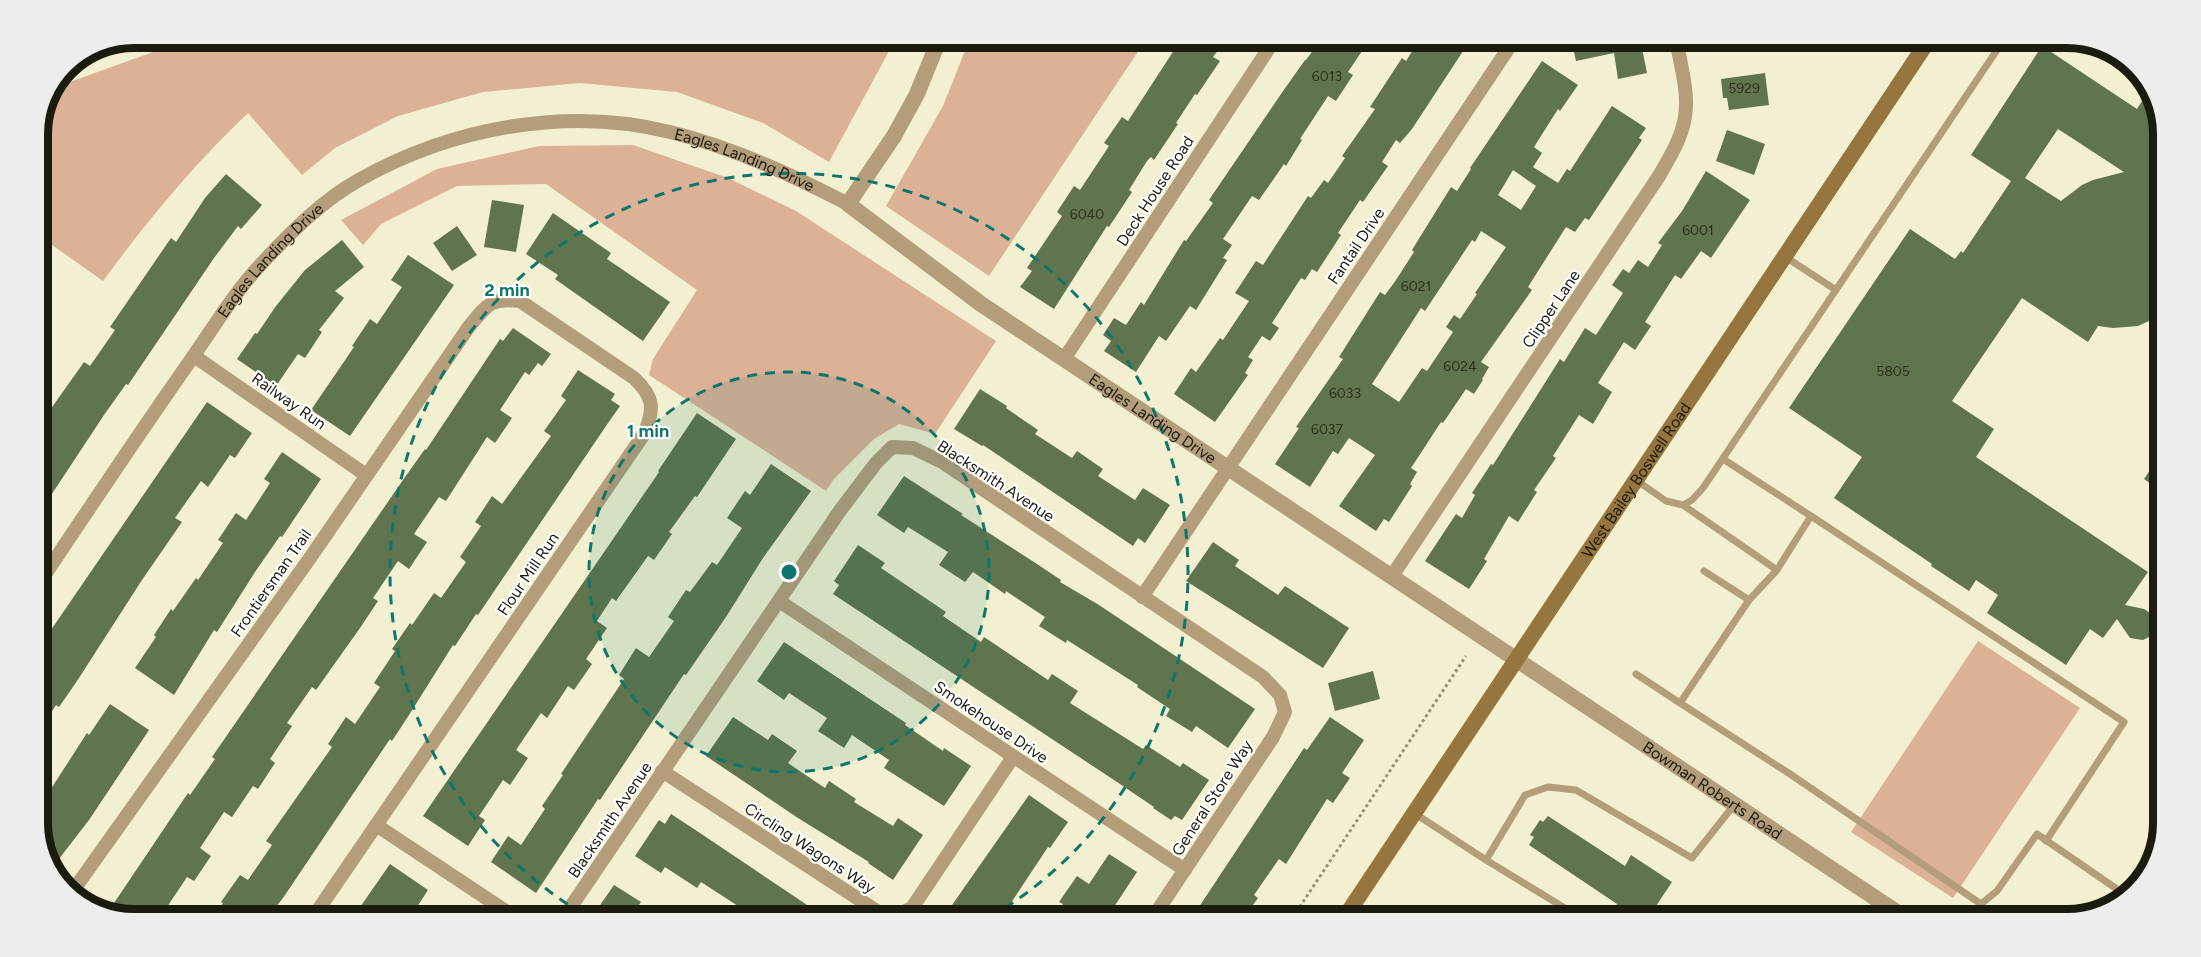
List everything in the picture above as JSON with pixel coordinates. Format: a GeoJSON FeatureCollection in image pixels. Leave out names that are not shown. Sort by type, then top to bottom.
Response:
{"type":"FeatureCollection","features":[{"type":"Feature","properties":{"kind":"main road","name":"West Bailey Boswell Road"},"geometry":{"type":"LineString","coordinates":[[1350,909],[1923,48]]}},
{"type":"Feature","properties":{"kind":"street"},"geometry":{"type":"LineString","coordinates":[[848,204],[900,125],[917,94],[936,48]]}},
{"type":"Feature","properties":{"kind":"street","name":"Deck House Road"},"geometry":{"type":"LineString","coordinates":[[1064,359],[1269,48]]}},
{"type":"Feature","properties":{"kind":"street","name":"Fantail Drive"},"geometry":{"type":"LineString","coordinates":[[1142,597],[1509,48]]}},
{"type":"Feature","properties":{"kind":"street","name":"Clipper Lane"},"geometry":{"type":"LineString","coordinates":[[1392,576],[1675,149],[1683,126],[1686,104],[1678,48]]}},
{"type":"Feature","properties":{"kind":"street","name":"Eagles Landing Drive"},"geometry":{"type":"LineString","coordinates":[[48,570],[136,437],[238,291],[262,262],[306,219],[357,181],[421,151],[477,132],[557,121],[607,122],[668,131],[708,142],[765,164],[848,204],[981,304],[1518,659]]}},
{"type":"Feature","properties":{"kind":"street","name":"Frontiersman Trail"},"geometry":{"type":"LineString","coordinates":[[76,886],[310,558],[468,328],[486,306],[502,298]]}},
{"type":"Feature","properties":{"kind":"street","name":"Flour Mill Run"},"geometry":{"type":"LineString","coordinates":[[319,909],[637,443],[650,419],[651,404],[647,390],[634,378],[520,301],[502,298]]}},
{"type":"Feature","properties":{"kind":"street","name":"Railway Run"},"geometry":{"type":"LineString","coordinates":[[194,356],[366,475]]}},
{"type":"Feature","properties":{"kind":"street","name":"Blacksmith Avenue"},"geometry":{"type":"LineString","coordinates":[[569,909],[839,512],[876,463],[892,447],[913,448],[942,462],[1263,677],[1280,695]]}},
{"type":"Feature","properties":{"kind":"street","name":"Smokehouse Drive"},"geometry":{"type":"LineString","coordinates":[[779,601],[1185,870]]}},
{"type":"Feature","properties":{"kind":"street","name":"Bowman Roberts Road"},"geometry":{"type":"LineString","coordinates":[[1518,659],[1892,909]]}},
{"type":"Feature","properties":{"kind":"street","name":"General Store Way"},"geometry":{"type":"LineString","coordinates":[[1159,909],[1272,737],[1285,712],[1280,695]]}},
{"type":"Feature","properties":{"kind":"street","name":"Circling Wagons Way"},"geometry":{"type":"LineString","coordinates":[[910,909],[1013,757]]}},
{"type":"Feature","properties":{"kind":"street","name":"Circling Wagons Way"},"geometry":{"type":"LineString","coordinates":[[662,771],[874,909]]}},
{"type":"Feature","properties":{"kind":"street"},"geometry":{"type":"LineString","coordinates":[[376,825],[502,909]]}},
{"type":"Feature","properties":{"kind":"lane"},"geometry":{"type":"LineString","coordinates":[[1683,505],[1692,500],[1703,488],[1998,48]]}},
{"type":"Feature","properties":{"kind":"lane"},"geometry":{"type":"LineString","coordinates":[[1784,256],[1836,290]]}},
{"type":"Feature","properties":{"kind":"lane"},"geometry":{"type":"LineString","coordinates":[[1723,459],[2124,722],[2046,841]]}},
{"type":"Feature","properties":{"kind":"lane"},"geometry":{"type":"LineString","coordinates":[[1636,480],[1666,501],[1683,505],[1777,570]]}},
{"type":"Feature","properties":{"kind":"lane"},"geometry":{"type":"LineString","coordinates":[[1680,703],[1749,600],[1777,570],[1810,516]]}},
{"type":"Feature","properties":{"kind":"lane"},"geometry":{"type":"LineString","coordinates":[[1704,571],[1749,600]]}},
{"type":"Feature","properties":{"kind":"lane"},"geometry":{"type":"LineString","coordinates":[[1636,674],[1781,768],[1981,904],[1997,891],[2037,834],[2120,891]]}},
{"type":"Feature","properties":{"kind":"lane"},"geometry":{"type":"LineString","coordinates":[[1486,860],[1526,795],[1548,787],[1576,790],[1692,858],[1735,803]]}},
{"type":"Feature","properties":{"kind":"lane"},"geometry":{"type":"LineString","coordinates":[[1414,813],[1566,909]]}},
{"type":"Feature","properties":{"kind":"path"},"geometry":{"type":"LineString","coordinates":[[1298,909],[1466,656]]}},
{"type":"Feature","properties":{"kind":"shaded area"},"geometry":{"type":"Polygon","coordinates":[[[164,48],[891,48],[829,162],[763,123],[677,92],[580,83],[483,92],[398,116],[335,148],[302,175],[248,113],[172,194],[103,281],[48,242],[48,128],[57,96],[65,84],[164,48]]]}},
{"type":"Feature","properties":{"kind":"shaded area"},"geometry":{"type":"Polygon","coordinates":[[[966,48],[1140,48],[989,276],[886,206],[943,106],[966,48]]]}},
{"type":"Feature","properties":{"kind":"shaded area"},"geometry":{"type":"Polygon","coordinates":[[[633,145],[728,178],[796,211],[996,341],[935,434],[899,424],[874,439],[833,480],[826,491],[649,375],[653,359],[697,290],[546,184],[457,186],[381,224],[363,245],[341,220],[437,169],[539,146],[633,145]]]}},
{"type":"Feature","properties":{"kind":"shaded area"},"geometry":{"type":"Polygon","coordinates":[[[1978,641],[2080,708],[1953,898],[1851,832],[1978,641]]]}},
{"type":"Feature","properties":{"kind":"building"},"geometry":{"type":"Polygon","coordinates":[[[1175,48],[1220,48],[1213,57],[1220,61],[1197,95],[1195,94],[1154,160],[1151,157],[1147,161],[1129,190],[1132,192],[1109,227],[1107,226],[1054,309],[1020,287],[1032,271],[1027,268],[1062,216],[1057,212],[1074,186],[1080,190],[1109,146],[1104,143],[1122,117],[1128,121],[1175,48]]]}},
{"type":"Feature","properties":{"kind":"building"},"geometry":{"type":"Polygon","coordinates":[[[1320,48],[1364,48],[1348,72],[1353,75],[1336,101],[1328,96],[1300,139],[1302,140],[1286,166],[1284,164],[1259,200],[1252,196],[1223,239],[1232,245],[1223,258],[1227,260],[1196,310],[1190,306],[1166,341],[1159,336],[1136,372],[1104,351],[1111,341],[1103,335],[1114,318],[1126,325],[1141,302],[1144,305],[1184,240],[1186,241],[1213,203],[1209,200],[1281,94],[1314,49],[1318,51],[1320,48]]]}},
{"type":"Feature","properties":{"kind":"building"},"geometry":{"type":"Polygon","coordinates":[[[1414,48],[1465,48],[1412,129],[1400,143],[1396,140],[1382,162],[1388,166],[1363,202],[1360,200],[1338,233],[1341,235],[1317,272],[1312,269],[1305,280],[1301,278],[1272,323],[1279,328],[1270,341],[1262,336],[1248,357],[1253,360],[1245,373],[1248,375],[1215,422],[1174,394],[1191,368],[1196,372],[1220,338],[1223,340],[1249,301],[1235,293],[1256,261],[1263,265],[1308,196],[1311,198],[1324,180],[1328,183],[1345,158],[1342,156],[1375,109],[1370,107],[1402,58],[1406,61],[1414,48]]]}},
{"type":"Feature","properties":{"kind":"building"},"geometry":{"type":"Polygon","coordinates":[[[1573,48],[1642,48],[1647,73],[1618,79],[1614,53],[1576,61],[1573,48]]]}},
{"type":"Feature","properties":{"kind":"building"},"geometry":{"type":"Polygon","coordinates":[[[2041,48],[2045,48],[2137,109],[2144,97],[2153,128],[2153,319],[2138,326],[2113,328],[2098,326],[2088,342],[2022,298],[1952,401],[1994,429],[1976,457],[2148,572],[2125,605],[2144,609],[2152,614],[2153,632],[2149,637],[2143,640],[2130,638],[2117,619],[2103,638],[2090,629],[2066,665],[1987,613],[1998,595],[1976,580],[1969,591],[1834,498],[1862,457],[1789,408],[1910,229],[1955,259],[1961,251],[1963,253],[2011,181],[1971,155],[2041,48]],[[2058,129],[2025,178],[2061,201],[2082,185],[2124,172],[2058,129]]]}},
{"type":"Feature","properties":{"kind":"building"},"geometry":{"type":"Polygon","coordinates":[[[1542,61],[1578,85],[1560,111],[1558,109],[1534,147],[1542,153],[1533,167],[1558,183],[1567,169],[1570,171],[1612,106],[1646,128],[1639,138],[1642,140],[1589,220],[1585,218],[1575,232],[1566,227],[1528,287],[1532,290],[1481,362],[1489,367],[1483,380],[1474,394],[1466,389],[1443,423],[1441,422],[1411,468],[1417,472],[1410,484],[1412,486],[1389,522],[1384,519],[1376,531],[1339,506],[1375,455],[1349,438],[1338,454],[1333,451],[1310,487],[1275,464],[1299,428],[1296,427],[1343,359],[1339,357],[1380,292],[1385,295],[1396,280],[1451,187],[1457,191],[1542,61]],[[1513,170],[1498,195],[1521,210],[1536,186],[1513,170]],[[1481,231],[1475,242],[1472,240],[1425,311],[1421,308],[1372,384],[1399,402],[1422,368],[1427,371],[1453,332],[1446,327],[1454,315],[1460,319],[1506,247],[1481,231]]]}},
{"type":"Feature","properties":{"kind":"building"},"geometry":{"type":"Polygon","coordinates":[[[1765,73],[1769,105],[1729,110],[1727,98],[1723,98],[1721,79],[1765,73]]]}},
{"type":"Feature","properties":{"kind":"building"},"geometry":{"type":"Polygon","coordinates":[[[1727,130],[1765,144],[1754,175],[1716,161],[1727,130]]]}},
{"type":"Feature","properties":{"kind":"building"},"geometry":{"type":"Polygon","coordinates":[[[1706,171],[1750,200],[1711,258],[1701,251],[1681,279],[1675,275],[1645,322],[1651,326],[1635,350],[1624,342],[1598,383],[1612,392],[1593,424],[1579,415],[1553,456],[1556,458],[1534,490],[1537,492],[1518,522],[1509,516],[1484,559],[1487,561],[1469,589],[1425,561],[1456,514],[1462,518],[1475,495],[1472,493],[1491,464],[1493,465],[1560,359],[1564,362],[1585,328],[1596,335],[1623,293],[1612,285],[1623,269],[1629,273],[1638,260],[1648,267],[1662,245],[1658,243],[1682,211],[1706,171]]]}},
{"type":"Feature","properties":{"kind":"building"},"geometry":{"type":"Polygon","coordinates":[[[226,174],[262,205],[241,229],[238,226],[214,258],[128,385],[126,384],[104,415],[48,500],[48,413],[84,362],[90,366],[115,330],[110,327],[171,238],[176,242],[205,198],[226,174]]]}},
{"type":"Feature","properties":{"kind":"building"},"geometry":{"type":"Polygon","coordinates":[[[492,200],[524,205],[516,252],[484,247],[492,200]]]}},
{"type":"Feature","properties":{"kind":"building"},"geometry":{"type":"Polygon","coordinates":[[[553,213],[611,253],[607,259],[670,302],[643,341],[555,279],[558,275],[526,254],[553,213]]]}},
{"type":"Feature","properties":{"kind":"building"},"geometry":{"type":"Polygon","coordinates":[[[457,226],[477,255],[452,271],[433,243],[457,226]]]}},
{"type":"Feature","properties":{"kind":"building"},"geometry":{"type":"Polygon","coordinates":[[[342,240],[364,267],[335,291],[344,298],[319,330],[322,332],[305,358],[298,354],[276,386],[237,359],[305,270],[342,240]]]}},
{"type":"Feature","properties":{"kind":"building"},"geometry":{"type":"Polygon","coordinates":[[[408,255],[454,285],[350,436],[311,410],[354,347],[352,346],[370,319],[377,324],[402,287],[391,280],[408,255]]]}},
{"type":"Feature","properties":{"kind":"building"},"geometry":{"type":"Polygon","coordinates":[[[513,328],[551,354],[542,366],[538,363],[529,375],[525,372],[500,410],[512,418],[495,443],[487,437],[446,501],[439,497],[414,534],[427,542],[409,569],[398,561],[373,598],[378,601],[360,628],[316,690],[312,687],[287,723],[292,726],[270,759],[275,763],[258,789],[253,786],[232,817],[224,812],[200,848],[211,856],[194,881],[187,877],[166,909],[134,909],[112,906],[188,793],[190,795],[215,759],[212,757],[426,450],[500,339],[503,341],[513,328]]]}},
{"type":"Feature","properties":{"kind":"building"},"geometry":{"type":"Polygon","coordinates":[[[578,370],[615,394],[611,400],[620,406],[478,615],[476,614],[455,646],[453,645],[392,741],[390,739],[283,898],[274,909],[219,909],[223,903],[221,902],[240,875],[248,880],[272,845],[266,841],[332,747],[328,744],[346,717],[355,724],[380,687],[374,683],[395,651],[392,649],[410,623],[412,625],[434,593],[441,598],[466,562],[460,557],[481,526],[475,522],[492,496],[502,504],[551,436],[544,431],[566,400],[561,396],[578,370]]]}},
{"type":"Feature","properties":{"kind":"building"},"geometry":{"type":"Polygon","coordinates":[[[980,389],[1038,430],[1035,434],[1072,458],[1077,451],[1103,469],[1098,476],[1135,500],[1143,488],[1170,505],[1145,543],[1138,538],[1133,546],[983,445],[954,429],[980,389]]]}},
{"type":"Feature","properties":{"kind":"building"},"geometry":{"type":"Polygon","coordinates":[[[207,402],[252,433],[235,458],[230,455],[208,487],[201,481],[175,518],[182,522],[77,681],[59,707],[56,705],[48,717],[48,634],[207,402]]]}},
{"type":"Feature","properties":{"kind":"building"},"geometry":{"type":"Polygon","coordinates":[[[697,413],[736,439],[697,497],[695,496],[669,532],[672,534],[654,560],[648,556],[616,601],[612,598],[597,621],[607,628],[586,659],[592,664],[574,690],[568,686],[547,718],[541,713],[516,750],[528,758],[510,785],[503,780],[479,816],[485,820],[468,846],[423,816],[697,413]]]}},
{"type":"Feature","properties":{"kind":"building"},"geometry":{"type":"Polygon","coordinates":[[[282,452],[321,479],[255,572],[217,632],[214,630],[174,695],[135,668],[171,609],[173,611],[196,578],[198,580],[223,543],[218,540],[236,513],[246,520],[270,483],[264,479],[282,452]]]}},
{"type":"Feature","properties":{"kind":"building"},"geometry":{"type":"Polygon","coordinates":[[[771,464],[811,491],[763,558],[726,617],[686,675],[684,674],[600,800],[598,799],[536,893],[491,862],[508,836],[521,845],[545,809],[542,806],[563,775],[561,774],[624,679],[619,675],[636,648],[649,657],[674,621],[668,617],[686,590],[690,592],[712,562],[717,565],[742,528],[727,518],[745,491],[750,495],[771,464]]]}},
{"type":"Feature","properties":{"kind":"building"},"geometry":{"type":"Polygon","coordinates":[[[2153,466],[2153,485],[2144,479],[2153,466]]]}},
{"type":"Feature","properties":{"kind":"building"},"geometry":{"type":"Polygon","coordinates":[[[904,476],[1061,580],[1060,582],[1099,605],[1255,709],[1228,748],[1196,726],[1192,732],[1166,716],[1170,709],[1137,687],[1138,685],[1067,640],[1066,643],[1039,626],[1045,617],[1006,591],[1005,594],[973,572],[965,582],[939,565],[948,552],[908,527],[904,533],[877,515],[904,476]]]}},
{"type":"Feature","properties":{"kind":"building"},"geometry":{"type":"Polygon","coordinates":[[[1213,542],[1239,560],[1235,566],[1278,595],[1285,586],[1349,628],[1323,668],[1186,581],[1213,542]]]}},
{"type":"Feature","properties":{"kind":"building"},"geometry":{"type":"Polygon","coordinates":[[[858,545],[885,563],[881,568],[946,612],[943,616],[981,642],[984,637],[1048,680],[1052,674],[1078,691],[1070,703],[1143,749],[1146,745],[1180,767],[1183,763],[1209,780],[1182,820],[1175,816],[1171,820],[833,594],[839,585],[834,581],[858,545]]]}},
{"type":"Feature","properties":{"kind":"building"},"geometry":{"type":"Polygon","coordinates":[[[784,642],[906,723],[905,725],[943,751],[944,748],[971,766],[944,806],[884,768],[889,760],[852,735],[844,748],[818,731],[827,718],[789,693],[784,700],[757,681],[784,642]]]}},
{"type":"Feature","properties":{"kind":"building"},"geometry":{"type":"Polygon","coordinates":[[[1373,671],[1380,699],[1335,711],[1328,683],[1373,671]]]}},
{"type":"Feature","properties":{"kind":"building"},"geometry":{"type":"Polygon","coordinates":[[[110,704],[149,730],[89,820],[58,861],[48,829],[48,793],[87,733],[89,735],[110,704]]]}},
{"type":"Feature","properties":{"kind":"building"},"geometry":{"type":"Polygon","coordinates":[[[733,717],[768,740],[772,734],[797,751],[788,763],[825,788],[829,781],[856,799],[854,802],[893,826],[898,818],[923,835],[893,880],[706,756],[733,717]]]}},
{"type":"Feature","properties":{"kind":"building"},"geometry":{"type":"Polygon","coordinates":[[[1330,717],[1364,740],[1342,773],[1350,778],[1333,803],[1327,799],[1286,864],[1279,859],[1254,895],[1258,898],[1250,909],[1198,909],[1304,748],[1307,750],[1330,717]]]}},
{"type":"Feature","properties":{"kind":"building"},"geometry":{"type":"Polygon","coordinates":[[[1029,795],[1068,822],[1050,848],[1048,847],[1007,909],[999,907],[998,909],[949,909],[1029,795]]]}},
{"type":"Feature","properties":{"kind":"building"},"geometry":{"type":"Polygon","coordinates":[[[671,814],[813,909],[738,909],[738,906],[701,882],[697,888],[665,867],[661,873],[635,856],[659,820],[665,824],[671,814]]]}},
{"type":"Feature","properties":{"kind":"building"},"geometry":{"type":"Polygon","coordinates":[[[1548,816],[1625,866],[1631,855],[1672,882],[1654,909],[1614,909],[1617,904],[1529,845],[1534,837],[1530,835],[1540,820],[1543,822],[1548,816]]]}},
{"type":"Feature","properties":{"kind":"building"},"geometry":{"type":"Polygon","coordinates":[[[1109,854],[1137,872],[1113,909],[1060,909],[1063,904],[1059,902],[1077,876],[1089,884],[1109,854]]]}},
{"type":"Feature","properties":{"kind":"building"},"geometry":{"type":"Polygon","coordinates":[[[390,864],[428,890],[416,909],[359,909],[390,864]]]}},
{"type":"Feature","properties":{"kind":"building"},"geometry":{"type":"Polygon","coordinates":[[[614,885],[641,902],[636,909],[597,909],[614,885]]]}}]}
